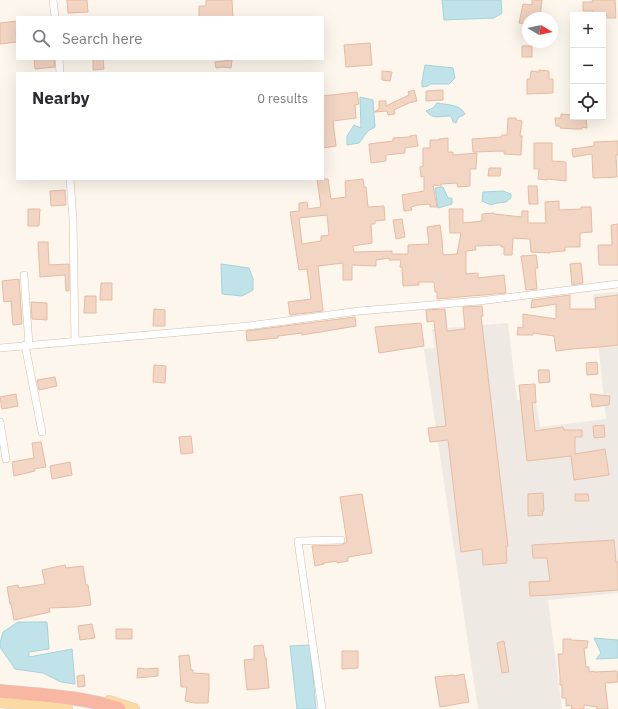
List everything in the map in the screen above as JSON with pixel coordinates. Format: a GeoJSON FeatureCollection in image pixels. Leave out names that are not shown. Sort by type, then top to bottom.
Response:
{"type":"FeatureCollection","features":[{"type":"Feature","properties":{"kind":"highway"},"geometry":{"type":"LineString","coordinates":[[0,691],[80,699],[119,709]]}},
{"type":"Feature","properties":{"kind":"highway"},"geometry":{"type":"LineString","coordinates":[[0,698],[79,706],[94,709]]}},
{"type":"Feature","properties":{"kind":"main road"},"geometry":{"type":"LineString","coordinates":[[0,686],[82,695],[103,699],[134,709]]}},
{"type":"Feature","properties":{"kind":"main road"},"geometry":{"type":"LineString","coordinates":[[0,702],[67,709]]}},
{"type":"Feature","properties":{"kind":"street"},"geometry":{"type":"LineString","coordinates":[[53,0],[55,16]]}},
{"type":"Feature","properties":{"kind":"street"},"geometry":{"type":"LineString","coordinates":[[59,60],[60,72]]}},
{"type":"Feature","properties":{"kind":"street"},"geometry":{"type":"LineString","coordinates":[[70,180],[75,271],[75,341]]}},
{"type":"Feature","properties":{"kind":"street"},"geometry":{"type":"LineString","coordinates":[[24,275],[27,345],[42,432]]}},
{"type":"Feature","properties":{"kind":"street"},"geometry":{"type":"LineString","coordinates":[[0,348],[249,326],[359,311],[478,301],[618,284]]}},
{"type":"Feature","properties":{"kind":"street"},"geometry":{"type":"LineString","coordinates":[[0,422],[6,459]]}},
{"type":"Feature","properties":{"kind":"street"},"geometry":{"type":"LineString","coordinates":[[322,709],[298,541],[341,540]]}},
{"type":"Feature","properties":{"kind":"shaded area"},"geometry":{"type":"Polygon","coordinates":[[[618,292],[618,295],[595,298],[600,347],[618,345],[618,579],[551,595],[618,590],[618,593],[548,600],[562,709],[478,709],[424,349],[435,348],[432,329],[508,323],[517,400],[536,400],[540,427],[606,419],[593,294],[618,292]],[[482,327],[435,332],[461,552],[507,546],[482,327]],[[532,403],[521,404],[527,461],[567,456],[563,427],[535,431],[532,403]],[[614,540],[546,544],[547,563],[615,559],[614,540]],[[506,554],[483,556],[483,565],[507,563],[506,554]],[[616,562],[549,569],[550,583],[616,562]]]}},
{"type":"Feature","properties":{"kind":"water"},"geometry":{"type":"Polygon","coordinates":[[[442,0],[501,0],[502,13],[494,18],[444,20],[442,0]]]}},
{"type":"Feature","properties":{"kind":"water"},"geometry":{"type":"Polygon","coordinates":[[[425,65],[453,68],[455,78],[449,84],[430,84],[422,87],[425,65]]]}},
{"type":"Feature","properties":{"kind":"water"},"geometry":{"type":"Polygon","coordinates":[[[360,97],[373,100],[375,127],[368,131],[359,143],[347,145],[347,136],[354,125],[361,128],[360,97]]]}},
{"type":"Feature","properties":{"kind":"water"},"geometry":{"type":"Polygon","coordinates":[[[437,103],[460,108],[465,114],[458,118],[456,123],[453,122],[451,116],[431,116],[426,111],[433,108],[437,103]]]}},
{"type":"Feature","properties":{"kind":"water"},"geometry":{"type":"Polygon","coordinates":[[[443,187],[448,198],[452,198],[452,204],[438,208],[435,188],[443,187]]]}},
{"type":"Feature","properties":{"kind":"water"},"geometry":{"type":"Polygon","coordinates":[[[503,191],[511,194],[511,198],[506,202],[491,205],[482,201],[483,192],[503,191]]]}},
{"type":"Feature","properties":{"kind":"water"},"geometry":{"type":"Polygon","coordinates":[[[221,264],[249,268],[253,279],[253,290],[242,296],[222,294],[221,264]]]}},
{"type":"Feature","properties":{"kind":"water"},"geometry":{"type":"Polygon","coordinates":[[[18,622],[47,622],[49,649],[29,652],[29,657],[72,649],[75,684],[61,682],[43,673],[15,669],[0,647],[0,643],[3,632],[18,622]]]}},
{"type":"Feature","properties":{"kind":"water"},"geometry":{"type":"Polygon","coordinates":[[[594,638],[618,640],[618,658],[596,659],[601,653],[594,638]]]}},
{"type":"Feature","properties":{"kind":"water"},"geometry":{"type":"Polygon","coordinates":[[[310,645],[316,709],[297,709],[290,646],[310,645]]]}},
{"type":"Feature","properties":{"kind":"building"},"geometry":{"type":"Polygon","coordinates":[[[67,0],[87,0],[88,12],[68,13],[67,0]]]}},
{"type":"Feature","properties":{"kind":"building"},"geometry":{"type":"Polygon","coordinates":[[[206,0],[232,0],[233,16],[199,16],[199,6],[206,6],[206,0]]]}},
{"type":"Feature","properties":{"kind":"building"},"geometry":{"type":"Polygon","coordinates":[[[532,0],[542,0],[541,12],[522,12],[522,23],[519,23],[523,4],[532,5],[532,0]]]}},
{"type":"Feature","properties":{"kind":"building"},"geometry":{"type":"Polygon","coordinates":[[[592,0],[615,0],[616,18],[607,18],[606,12],[583,11],[583,2],[593,2],[592,0]]]}},
{"type":"Feature","properties":{"kind":"building"},"geometry":{"type":"Polygon","coordinates":[[[16,21],[16,42],[0,44],[0,23],[16,21]]]}},
{"type":"Feature","properties":{"kind":"building"},"geometry":{"type":"Polygon","coordinates":[[[370,43],[372,65],[346,67],[344,45],[370,43]]]}},
{"type":"Feature","properties":{"kind":"building"},"geometry":{"type":"Polygon","coordinates":[[[522,48],[532,48],[532,57],[522,57],[522,48]]]}},
{"type":"Feature","properties":{"kind":"building"},"geometry":{"type":"Polygon","coordinates":[[[34,60],[54,60],[55,67],[35,69],[34,60]]]}},
{"type":"Feature","properties":{"kind":"building"},"geometry":{"type":"Polygon","coordinates":[[[93,60],[103,60],[104,69],[93,70],[93,60]]]}},
{"type":"Feature","properties":{"kind":"building"},"geometry":{"type":"Polygon","coordinates":[[[232,60],[231,68],[216,68],[215,62],[232,60]]]}},
{"type":"Feature","properties":{"kind":"building"},"geometry":{"type":"Polygon","coordinates":[[[539,70],[549,71],[549,79],[553,79],[553,93],[527,94],[527,79],[530,79],[531,71],[539,72],[539,70]]]}},
{"type":"Feature","properties":{"kind":"building"},"geometry":{"type":"Polygon","coordinates":[[[382,71],[392,72],[390,81],[382,80],[382,71]]]}},
{"type":"Feature","properties":{"kind":"building"},"geometry":{"type":"Polygon","coordinates":[[[414,90],[417,101],[394,110],[395,114],[388,115],[387,111],[374,112],[379,109],[379,101],[386,101],[386,106],[409,95],[408,92],[414,90]]]}},
{"type":"Feature","properties":{"kind":"building"},"geometry":{"type":"Polygon","coordinates":[[[443,90],[443,100],[426,101],[426,91],[443,90]]]}},
{"type":"Feature","properties":{"kind":"building"},"geometry":{"type":"Polygon","coordinates":[[[357,92],[359,104],[355,105],[356,118],[333,121],[336,146],[324,148],[324,96],[357,92]]]}},
{"type":"Feature","properties":{"kind":"building"},"geometry":{"type":"Polygon","coordinates":[[[561,114],[570,115],[570,120],[586,120],[587,128],[560,128],[560,126],[556,126],[555,118],[561,118],[561,114]]]}},
{"type":"Feature","properties":{"kind":"building"},"geometry":{"type":"Polygon","coordinates":[[[508,118],[516,118],[516,120],[522,121],[520,136],[522,136],[521,155],[504,154],[504,151],[473,152],[472,139],[501,137],[502,135],[507,135],[508,118]]]}},
{"type":"Feature","properties":{"kind":"building"},"geometry":{"type":"Polygon","coordinates":[[[416,135],[418,146],[405,148],[405,153],[386,155],[386,161],[371,163],[369,144],[393,141],[393,138],[410,137],[416,135]]]}},
{"type":"Feature","properties":{"kind":"building"},"geometry":{"type":"Polygon","coordinates":[[[448,138],[448,152],[453,152],[453,155],[477,153],[476,169],[470,169],[470,186],[458,187],[457,183],[441,184],[441,186],[433,185],[437,207],[430,207],[430,204],[418,205],[411,207],[412,210],[404,211],[402,195],[424,191],[424,176],[421,177],[420,167],[423,166],[423,148],[430,148],[430,140],[448,138]]]}},
{"type":"Feature","properties":{"kind":"building"},"geometry":{"type":"Polygon","coordinates":[[[618,141],[618,155],[616,155],[617,177],[593,178],[592,154],[573,157],[572,149],[594,146],[594,142],[618,141]]]}},
{"type":"Feature","properties":{"kind":"building"},"geometry":{"type":"Polygon","coordinates":[[[534,143],[552,143],[552,161],[566,162],[566,181],[538,179],[539,169],[534,169],[534,143]]]}},
{"type":"Feature","properties":{"kind":"building"},"geometry":{"type":"Polygon","coordinates":[[[489,168],[501,168],[500,176],[488,176],[489,168]]]}},
{"type":"Feature","properties":{"kind":"building"},"geometry":{"type":"Polygon","coordinates":[[[328,179],[331,199],[346,197],[345,181],[363,179],[364,187],[366,187],[368,207],[384,206],[385,220],[375,221],[375,224],[371,224],[372,243],[353,246],[354,252],[392,251],[392,254],[408,254],[408,245],[429,244],[427,227],[440,225],[443,255],[457,254],[461,233],[450,233],[449,209],[463,209],[463,223],[482,221],[482,214],[494,213],[522,217],[522,211],[528,211],[528,223],[546,223],[545,202],[559,201],[559,210],[591,207],[592,232],[580,233],[580,247],[565,247],[565,251],[550,253],[531,252],[530,239],[513,238],[512,255],[504,255],[504,247],[501,247],[501,245],[475,246],[476,250],[466,251],[466,274],[478,273],[478,278],[504,275],[506,293],[437,299],[437,292],[435,292],[434,282],[419,282],[419,285],[403,286],[402,267],[400,267],[401,260],[389,260],[389,258],[376,260],[376,266],[352,265],[352,280],[343,280],[343,263],[318,266],[323,311],[290,315],[288,302],[311,299],[307,269],[299,270],[290,212],[299,211],[299,203],[307,202],[308,209],[321,207],[317,180],[328,179]],[[327,215],[299,218],[302,244],[321,241],[321,236],[329,235],[327,215]]]}},
{"type":"Feature","properties":{"kind":"building"},"geometry":{"type":"Polygon","coordinates":[[[528,186],[537,186],[538,204],[529,204],[528,186]]]}},
{"type":"Feature","properties":{"kind":"building"},"geometry":{"type":"Polygon","coordinates":[[[65,190],[66,205],[51,206],[50,191],[65,190]]]}},
{"type":"Feature","properties":{"kind":"building"},"geometry":{"type":"Polygon","coordinates":[[[28,209],[40,209],[39,226],[28,226],[28,209]]]}},
{"type":"Feature","properties":{"kind":"building"},"geometry":{"type":"Polygon","coordinates":[[[402,219],[405,237],[396,239],[393,220],[402,219]]]}},
{"type":"Feature","properties":{"kind":"building"},"geometry":{"type":"Polygon","coordinates":[[[618,224],[618,265],[599,265],[598,245],[612,245],[611,225],[618,224]]]}},
{"type":"Feature","properties":{"kind":"building"},"geometry":{"type":"Polygon","coordinates":[[[38,242],[48,242],[49,265],[69,264],[69,291],[66,291],[65,275],[40,277],[38,242]]]}},
{"type":"Feature","properties":{"kind":"building"},"geometry":{"type":"Polygon","coordinates":[[[536,255],[538,268],[535,268],[537,289],[526,290],[521,256],[536,255]]]}},
{"type":"Feature","properties":{"kind":"building"},"geometry":{"type":"Polygon","coordinates":[[[581,263],[583,283],[572,285],[570,264],[581,263]]]}},
{"type":"Feature","properties":{"kind":"building"},"geometry":{"type":"Polygon","coordinates":[[[19,279],[22,324],[13,325],[11,301],[4,302],[2,281],[19,279]]]}},
{"type":"Feature","properties":{"kind":"building"},"geometry":{"type":"Polygon","coordinates":[[[101,283],[112,283],[112,300],[100,300],[101,283]]]}},
{"type":"Feature","properties":{"kind":"building"},"geometry":{"type":"Polygon","coordinates":[[[570,295],[570,309],[596,309],[595,298],[618,295],[618,345],[556,351],[554,336],[533,333],[533,335],[517,335],[518,327],[523,328],[523,314],[556,319],[556,304],[531,308],[532,300],[570,295]]]}},
{"type":"Feature","properties":{"kind":"building"},"geometry":{"type":"Polygon","coordinates":[[[85,296],[96,296],[96,313],[84,313],[85,296]]]}},
{"type":"Feature","properties":{"kind":"building"},"geometry":{"type":"Polygon","coordinates":[[[31,302],[47,303],[47,320],[32,319],[31,302]]]}},
{"type":"Feature","properties":{"kind":"building"},"geometry":{"type":"Polygon","coordinates":[[[482,306],[483,316],[481,316],[508,546],[506,546],[507,563],[483,565],[482,549],[461,552],[448,440],[430,442],[428,428],[446,426],[434,321],[427,322],[426,310],[445,309],[447,331],[465,329],[463,307],[482,306]]]}},
{"type":"Feature","properties":{"kind":"building"},"geometry":{"type":"Polygon","coordinates":[[[154,309],[165,310],[165,326],[153,326],[154,309]]]}},
{"type":"Feature","properties":{"kind":"building"},"geometry":{"type":"Polygon","coordinates":[[[355,317],[356,326],[302,335],[302,333],[278,336],[278,338],[247,341],[246,331],[355,317]]]}},
{"type":"Feature","properties":{"kind":"building"},"geometry":{"type":"Polygon","coordinates":[[[421,323],[424,346],[379,353],[375,327],[421,323]]]}},
{"type":"Feature","properties":{"kind":"building"},"geometry":{"type":"Polygon","coordinates":[[[597,362],[598,374],[587,375],[586,363],[597,362]]]}},
{"type":"Feature","properties":{"kind":"building"},"geometry":{"type":"Polygon","coordinates":[[[154,365],[166,366],[165,383],[153,382],[154,365]]]}},
{"type":"Feature","properties":{"kind":"building"},"geometry":{"type":"Polygon","coordinates":[[[538,370],[549,370],[550,382],[539,383],[538,370]]]}},
{"type":"Feature","properties":{"kind":"building"},"geometry":{"type":"Polygon","coordinates":[[[55,377],[57,386],[39,390],[37,380],[55,377]]]}},
{"type":"Feature","properties":{"kind":"building"},"geometry":{"type":"Polygon","coordinates":[[[535,384],[536,403],[532,402],[535,431],[563,427],[564,430],[582,430],[582,437],[575,437],[575,454],[605,449],[609,475],[574,480],[571,456],[527,461],[519,385],[535,384]]]}},
{"type":"Feature","properties":{"kind":"building"},"geometry":{"type":"Polygon","coordinates":[[[16,394],[18,406],[2,409],[0,397],[16,394]]]}},
{"type":"Feature","properties":{"kind":"building"},"geometry":{"type":"Polygon","coordinates":[[[590,394],[610,396],[609,405],[592,407],[590,394]]]}},
{"type":"Feature","properties":{"kind":"building"},"geometry":{"type":"Polygon","coordinates":[[[604,425],[605,437],[594,438],[593,426],[604,425]]]}},
{"type":"Feature","properties":{"kind":"building"},"geometry":{"type":"Polygon","coordinates":[[[191,436],[193,453],[181,454],[179,437],[191,436]]]}},
{"type":"Feature","properties":{"kind":"building"},"geometry":{"type":"Polygon","coordinates":[[[41,442],[46,467],[34,469],[35,471],[14,476],[12,462],[34,458],[32,443],[41,442]]]}},
{"type":"Feature","properties":{"kind":"building"},"geometry":{"type":"Polygon","coordinates":[[[70,462],[72,475],[52,479],[50,466],[70,462]]]}},
{"type":"Feature","properties":{"kind":"building"},"geometry":{"type":"Polygon","coordinates":[[[543,493],[543,515],[528,516],[528,494],[543,493]]]}},
{"type":"Feature","properties":{"kind":"building"},"geometry":{"type":"Polygon","coordinates":[[[362,494],[372,553],[348,557],[348,561],[337,563],[337,561],[315,566],[312,546],[341,545],[347,542],[340,497],[362,494]]]}},
{"type":"Feature","properties":{"kind":"building"},"geometry":{"type":"Polygon","coordinates":[[[575,494],[588,494],[589,501],[575,501],[575,494]]]}},
{"type":"Feature","properties":{"kind":"building"},"geometry":{"type":"Polygon","coordinates":[[[614,540],[616,562],[618,562],[618,590],[530,596],[529,582],[550,581],[547,558],[533,558],[532,545],[614,540]]]}},
{"type":"Feature","properties":{"kind":"building"},"geometry":{"type":"Polygon","coordinates":[[[65,565],[66,568],[83,566],[91,605],[49,608],[50,612],[14,620],[7,587],[18,585],[19,588],[45,584],[42,570],[65,565]]]}},
{"type":"Feature","properties":{"kind":"building"},"geometry":{"type":"Polygon","coordinates":[[[92,624],[95,638],[80,640],[78,626],[92,624]]]}},
{"type":"Feature","properties":{"kind":"building"},"geometry":{"type":"Polygon","coordinates":[[[116,629],[132,629],[132,639],[116,639],[116,629]]]}},
{"type":"Feature","properties":{"kind":"building"},"geometry":{"type":"Polygon","coordinates":[[[563,639],[588,641],[587,648],[584,648],[586,667],[589,667],[589,672],[617,671],[618,682],[605,683],[608,709],[597,709],[597,707],[584,705],[584,709],[572,709],[571,705],[566,706],[566,698],[562,698],[562,685],[560,685],[558,654],[563,654],[563,639]]]}},
{"type":"Feature","properties":{"kind":"building"},"geometry":{"type":"Polygon","coordinates":[[[504,641],[509,672],[502,673],[497,643],[504,641]]]}},
{"type":"Feature","properties":{"kind":"building"},"geometry":{"type":"Polygon","coordinates":[[[263,645],[269,688],[247,690],[244,660],[254,659],[254,646],[263,645]]]}},
{"type":"Feature","properties":{"kind":"building"},"geometry":{"type":"Polygon","coordinates":[[[342,651],[358,651],[358,668],[342,669],[342,651]]]}},
{"type":"Feature","properties":{"kind":"building"},"geometry":{"type":"Polygon","coordinates":[[[189,655],[191,670],[193,670],[193,673],[209,674],[208,703],[194,703],[185,701],[187,687],[181,687],[179,656],[189,655]]]}},
{"type":"Feature","properties":{"kind":"building"},"geometry":{"type":"Polygon","coordinates":[[[138,668],[158,668],[158,676],[137,678],[138,668]]]}},
{"type":"Feature","properties":{"kind":"building"},"geometry":{"type":"Polygon","coordinates":[[[464,674],[469,702],[440,707],[435,677],[464,674]]]}},
{"type":"Feature","properties":{"kind":"building"},"geometry":{"type":"Polygon","coordinates":[[[84,675],[85,686],[78,687],[77,676],[84,675]]]}}]}
